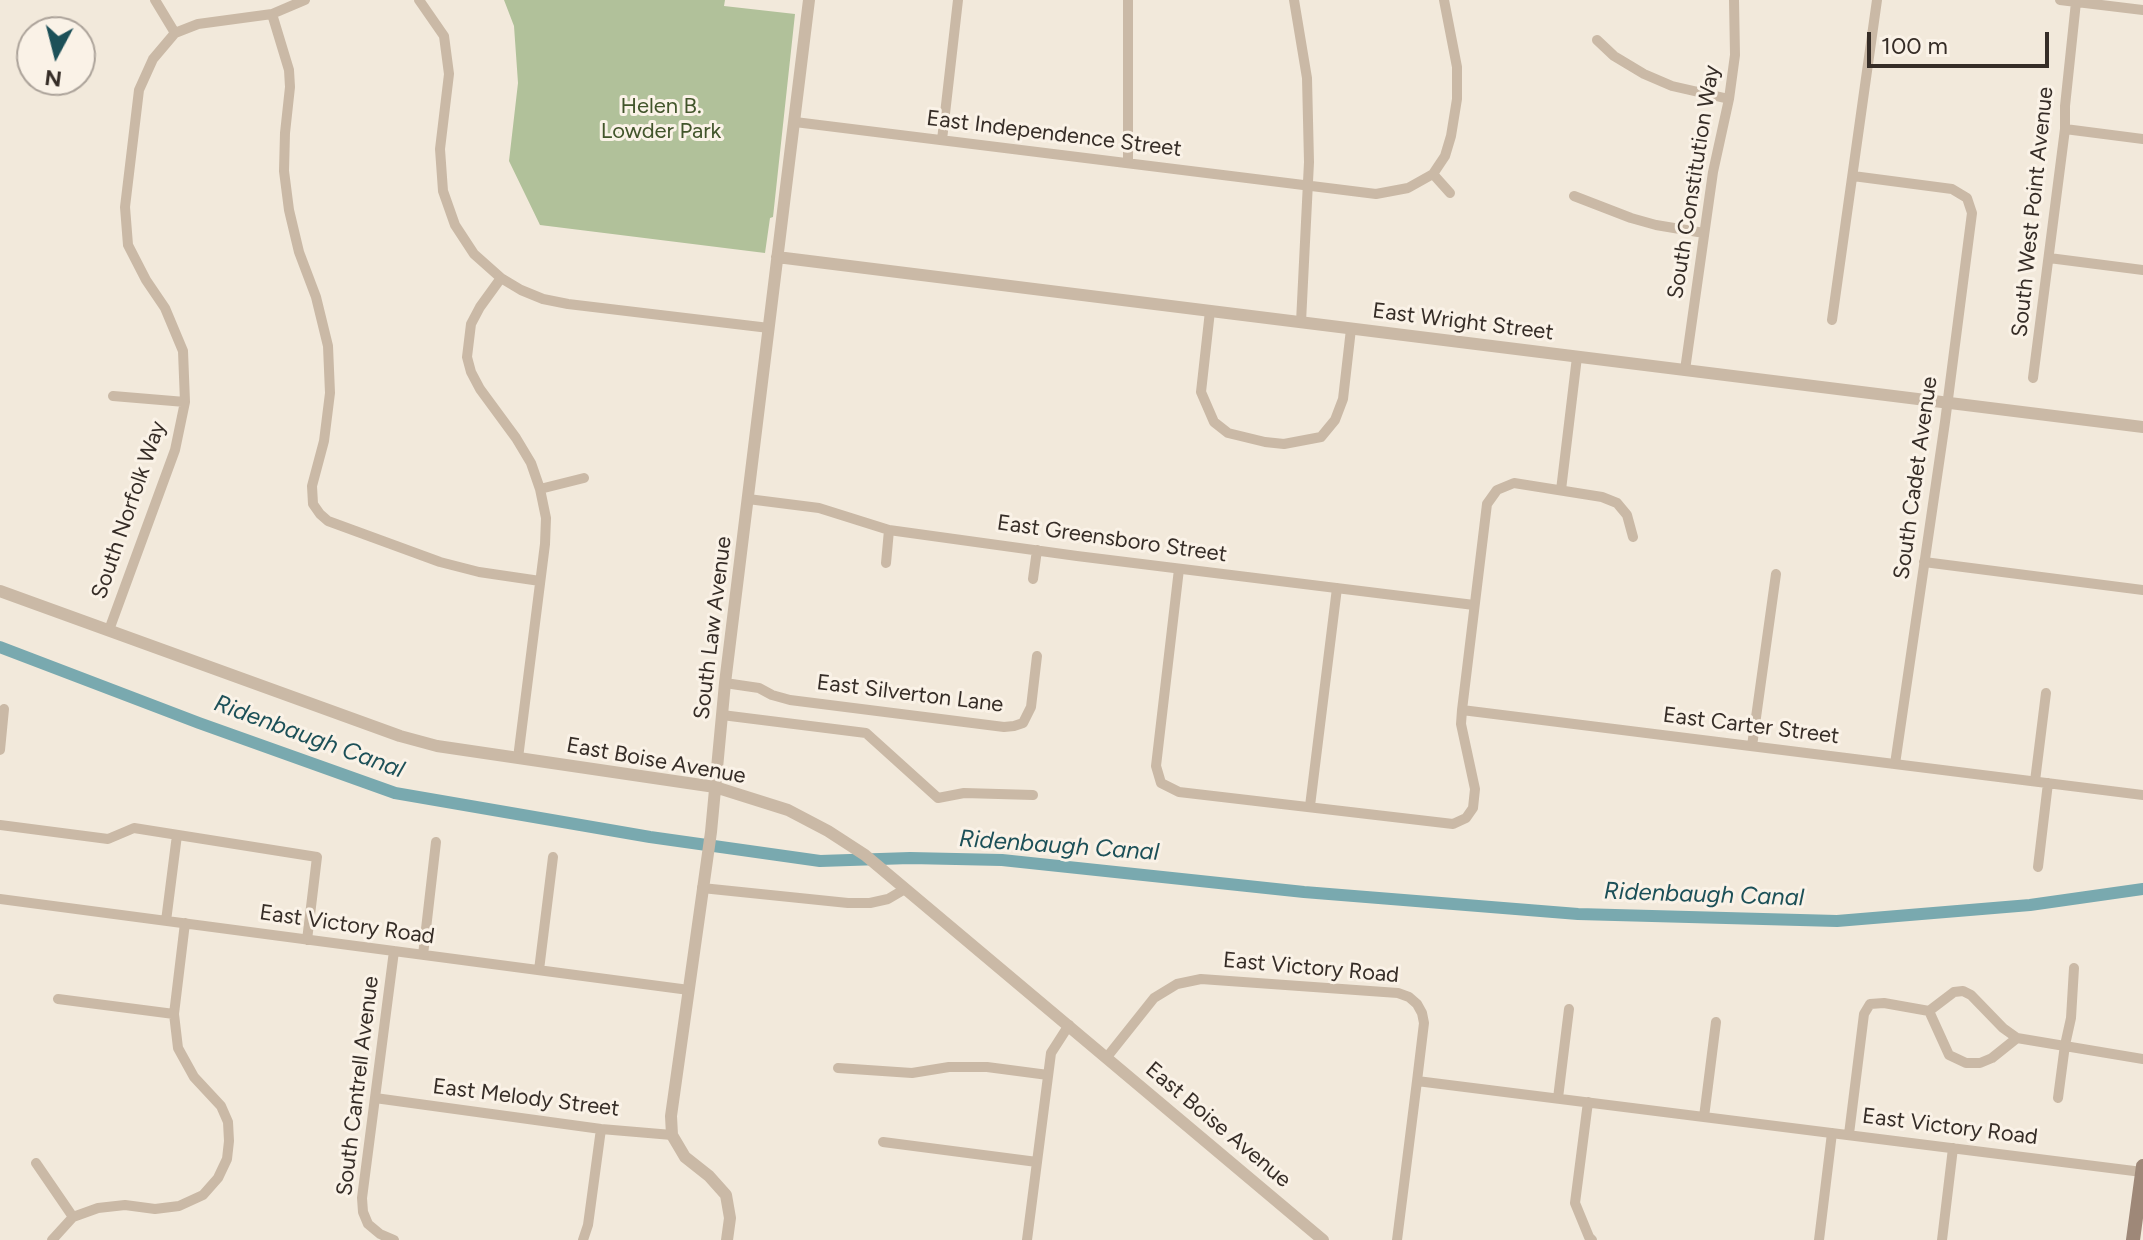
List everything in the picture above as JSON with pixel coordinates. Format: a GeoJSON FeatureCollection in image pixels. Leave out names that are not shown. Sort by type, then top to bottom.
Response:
{"type":"FeatureCollection","features":[{"type":"Feature","properties":{"kind":"main road"},"geometry":{"type":"LineString","coordinates":[[2133,1240],[2143,1166]]}},
{"type":"Feature","properties":{"kind":"street"},"geometry":{"type":"LineString","coordinates":[[155,0],[175,33],[198,24],[272,14],[305,0]]}},
{"type":"Feature","properties":{"kind":"street"},"geometry":{"type":"LineString","coordinates":[[419,0],[444,36],[449,74],[440,149],[443,191],[455,225],[474,254],[501,278],[532,295],[568,304],[769,328]]}},
{"type":"Feature","properties":{"kind":"street","name":"South Law Avenue"},"geometry":{"type":"LineString","coordinates":[[672,1135],[671,1116],[711,832],[725,683],[809,0]]}},
{"type":"Feature","properties":{"kind":"street"},"geometry":{"type":"LineString","coordinates":[[942,140],[958,0]]}},
{"type":"Feature","properties":{"kind":"street"},"geometry":{"type":"LineString","coordinates":[[1128,0],[1128,163]]}},
{"type":"Feature","properties":{"kind":"street"},"geometry":{"type":"LineString","coordinates":[[1294,0],[1307,78],[1309,162],[1301,322]]}},
{"type":"Feature","properties":{"kind":"street"},"geometry":{"type":"LineString","coordinates":[[1444,0],[1457,67],[1457,99],[1445,156],[1433,174],[1450,193]]}},
{"type":"Feature","properties":{"kind":"street","name":"South Constitution Way"},"geometry":{"type":"LineString","coordinates":[[1685,370],[1713,172],[1735,55],[1734,0]]}},
{"type":"Feature","properties":{"kind":"street"},"geometry":{"type":"LineString","coordinates":[[1832,320],[1877,0]]}},
{"type":"Feature","properties":{"kind":"street"},"geometry":{"type":"LineString","coordinates":[[2060,0],[2143,10]]}},
{"type":"Feature","properties":{"kind":"street","name":"South West Point Avenue"},"geometry":{"type":"LineString","coordinates":[[2033,378],[2065,129],[2076,2]]}},
{"type":"Feature","properties":{"kind":"street"},"geometry":{"type":"LineString","coordinates":[[272,14],[289,70],[284,171],[289,210],[328,346],[330,393],[324,441],[312,486],[313,504],[328,521],[440,562],[479,572],[540,581]]}},
{"type":"Feature","properties":{"kind":"street","name":"South Norfolk Way"},"geometry":{"type":"LineString","coordinates":[[109,630],[175,450],[185,402],[183,351],[165,308],[128,245],[125,207],[139,90],[153,59],[175,33]]}},
{"type":"Feature","properties":{"kind":"street"},"geometry":{"type":"LineString","coordinates":[[1597,40],[1614,56],[1644,74],[1672,86],[1729,99]]}},
{"type":"Feature","properties":{"kind":"street","name":"East Independence Street"},"geometry":{"type":"LineString","coordinates":[[795,122],[1376,194],[1408,188],[1433,174]]}},
{"type":"Feature","properties":{"kind":"street"},"geometry":{"type":"LineString","coordinates":[[2065,129],[2143,139]]}},
{"type":"Feature","properties":{"kind":"street","name":"South Cadet Avenue"},"geometry":{"type":"LineString","coordinates":[[1853,176],[1952,189],[1967,198],[1972,213],[1895,764]]}},
{"type":"Feature","properties":{"kind":"street"},"geometry":{"type":"LineString","coordinates":[[1574,196],[1643,222],[1704,233]]}},
{"type":"Feature","properties":{"kind":"street","name":"East Wright Street"},"geometry":{"type":"LineString","coordinates":[[777,257],[2143,427]]}},
{"type":"Feature","properties":{"kind":"street"},"geometry":{"type":"LineString","coordinates":[[2049,258],[2143,270]]}},
{"type":"Feature","properties":{"kind":"street"},"geometry":{"type":"LineString","coordinates":[[501,278],[471,324],[467,357],[480,389],[531,463],[546,518],[518,758]]}},
{"type":"Feature","properties":{"kind":"street"},"geometry":{"type":"LineString","coordinates":[[1210,311],[1201,392],[1214,422],[1228,433],[1265,442],[1284,444],[1321,437],[1335,420],[1343,399],[1351,329]]}},
{"type":"Feature","properties":{"kind":"street"},"geometry":{"type":"LineString","coordinates":[[1561,490],[1577,357]]}},
{"type":"Feature","properties":{"kind":"street","name":"South Norfolk Way"},"geometry":{"type":"LineString","coordinates":[[113,396],[185,402]]}},
{"type":"Feature","properties":{"kind":"street"},"geometry":{"type":"LineString","coordinates":[[540,489],[584,478]]}},
{"type":"Feature","properties":{"kind":"street"},"geometry":{"type":"LineString","coordinates":[[1179,569],[1156,766],[1161,783],[1179,792],[1453,824],[1466,818],[1473,808],[1475,789],[1461,724],[1487,504],[1497,490],[1514,483],[1602,497],[1617,503],[1627,515],[1633,537]]}},
{"type":"Feature","properties":{"kind":"street","name":"East Greensboro Street"},"geometry":{"type":"LineString","coordinates":[[748,499],[819,508],[889,530],[1474,605]]}},
{"type":"Feature","properties":{"kind":"street"},"geometry":{"type":"LineString","coordinates":[[886,563],[889,530]]}},
{"type":"Feature","properties":{"kind":"street"},"geometry":{"type":"LineString","coordinates":[[1033,579],[1037,550]]}},
{"type":"Feature","properties":{"kind":"street"},"geometry":{"type":"LineString","coordinates":[[1924,562],[2143,590]]}},
{"type":"Feature","properties":{"kind":"street"},"geometry":{"type":"LineString","coordinates":[[1752,746],[1776,574]]}},
{"type":"Feature","properties":{"kind":"street"},"geometry":{"type":"LineString","coordinates":[[1310,806],[1337,588]]}},
{"type":"Feature","properties":{"kind":"street","name":"East Boise Avenue"},"geometry":{"type":"LineString","coordinates":[[0,591],[400,736],[437,746],[715,787],[788,810],[865,855],[1323,1240]]}},
{"type":"Feature","properties":{"kind":"street","name":"East Silverton Lane"},"geometry":{"type":"LineString","coordinates":[[725,683],[759,688],[790,700],[1004,727],[1023,723],[1031,707],[1037,656]]}},
{"type":"Feature","properties":{"kind":"street"},"geometry":{"type":"LineString","coordinates":[[2035,781],[2046,693]]}},
{"type":"Feature","properties":{"kind":"street"},"geometry":{"type":"LineString","coordinates":[[0,750],[4,709]]}},
{"type":"Feature","properties":{"kind":"street","name":"East Carter Street"},"geometry":{"type":"LineString","coordinates":[[1462,710],[2143,795]]}},
{"type":"Feature","properties":{"kind":"street"},"geometry":{"type":"LineString","coordinates":[[722,715],[866,733],[938,798],[964,793],[1033,795]]}},
{"type":"Feature","properties":{"kind":"street"},"geometry":{"type":"LineString","coordinates":[[2038,867],[2048,783]]}},
{"type":"Feature","properties":{"kind":"street"},"geometry":{"type":"LineString","coordinates":[[0,825],[108,839],[134,828],[317,857],[307,940]]}},
{"type":"Feature","properties":{"kind":"street"},"geometry":{"type":"LineString","coordinates":[[166,921],[177,835]]}},
{"type":"Feature","properties":{"kind":"street"},"geometry":{"type":"LineString","coordinates":[[423,955],[436,842]]}},
{"type":"Feature","properties":{"kind":"street"},"geometry":{"type":"LineString","coordinates":[[539,970],[553,857]]}},
{"type":"Feature","properties":{"kind":"street"},"geometry":{"type":"LineString","coordinates":[[702,888],[848,903],[888,899],[905,889]]}},
{"type":"Feature","properties":{"kind":"street","name":"East Victory Road"},"geometry":{"type":"LineString","coordinates":[[0,899],[689,990]]}},
{"type":"Feature","properties":{"kind":"street"},"geometry":{"type":"LineString","coordinates":[[52,1240],[73,1217],[98,1208],[125,1205],[155,1209],[179,1206],[203,1195],[223,1169],[229,1141],[228,1122],[221,1106],[194,1077],[178,1048],[174,1014],[185,923]]}},
{"type":"Feature","properties":{"kind":"street","name":"South Cantrell Avenue"},"geometry":{"type":"LineString","coordinates":[[394,951],[362,1198],[368,1224],[394,1240]]}},
{"type":"Feature","properties":{"kind":"street"},"geometry":{"type":"LineString","coordinates":[[2058,1098],[2071,1018],[2074,968]]}},
{"type":"Feature","properties":{"kind":"street","name":"East Victory Road"},"geometry":{"type":"LineString","coordinates":[[1107,1057],[1154,998],[1177,984],[1201,979],[1398,993],[1409,997],[1422,1013],[1424,1023],[1417,1081],[2142,1172]]}},
{"type":"Feature","properties":{"kind":"street"},"geometry":{"type":"LineString","coordinates":[[1849,1134],[1864,1014],[1870,1004],[1884,1003],[1929,1011],[1954,992],[1963,991],[2017,1038],[2143,1059]]}},
{"type":"Feature","properties":{"kind":"street"},"geometry":{"type":"LineString","coordinates":[[58,999],[174,1014]]}},
{"type":"Feature","properties":{"kind":"street"},"geometry":{"type":"LineString","coordinates":[[1558,1098],[1569,1009]]}},
{"type":"Feature","properties":{"kind":"street"},"geometry":{"type":"LineString","coordinates":[[1929,1011],[1949,1055],[1966,1063],[1980,1063],[1992,1058],[2017,1038]]}},
{"type":"Feature","properties":{"kind":"street"},"geometry":{"type":"LineString","coordinates":[[1704,1117],[1716,1022]]}},
{"type":"Feature","properties":{"kind":"street"},"geometry":{"type":"LineString","coordinates":[[1027,1240],[1051,1053],[1069,1025]]}},
{"type":"Feature","properties":{"kind":"street"},"geometry":{"type":"LineString","coordinates":[[838,1068],[912,1073],[949,1067],[987,1067],[1048,1075]]}},
{"type":"Feature","properties":{"kind":"street"},"geometry":{"type":"LineString","coordinates":[[1397,1240],[1417,1081]]}},
{"type":"Feature","properties":{"kind":"street","name":"East Melody Street"},"geometry":{"type":"LineString","coordinates":[[375,1098],[601,1129],[672,1135]]}},
{"type":"Feature","properties":{"kind":"street"},"geometry":{"type":"LineString","coordinates":[[1588,1102],[1575,1203],[1592,1240]]}},
{"type":"Feature","properties":{"kind":"street"},"geometry":{"type":"LineString","coordinates":[[583,1240],[588,1225],[601,1129]]}},
{"type":"Feature","properties":{"kind":"street"},"geometry":{"type":"LineString","coordinates":[[1819,1240],[1832,1133]]}},
{"type":"Feature","properties":{"kind":"street"},"geometry":{"type":"LineString","coordinates":[[672,1135],[685,1157],[726,1195],[730,1218],[727,1240]]}},
{"type":"Feature","properties":{"kind":"street"},"geometry":{"type":"LineString","coordinates":[[883,1142],[1037,1162]]}},
{"type":"Feature","properties":{"kind":"street"},"geometry":{"type":"LineString","coordinates":[[1942,1240],[1953,1148]]}},
{"type":"Feature","properties":{"kind":"street"},"geometry":{"type":"LineString","coordinates":[[36,1163],[73,1217]]}},
{"type":"Feature","properties":{"kind":"green space","name":"Helen B. Lowder Park"},"geometry":{"type":"Polygon","coordinates":[[[504,0],[725,0],[724,6],[795,14],[773,217],[770,218],[765,253],[540,225],[509,161],[518,83],[514,26],[504,0]]]}},
{"type":"Feature","properties":{"kind":"waterway","name":"Ridenbaugh Canal"},"geometry":{"type":"LineString","coordinates":[[0,647],[395,793],[650,837],[820,861],[910,858],[1002,860],[1304,892],[1578,914],[1837,921],[2030,905],[2143,889]]}}]}
